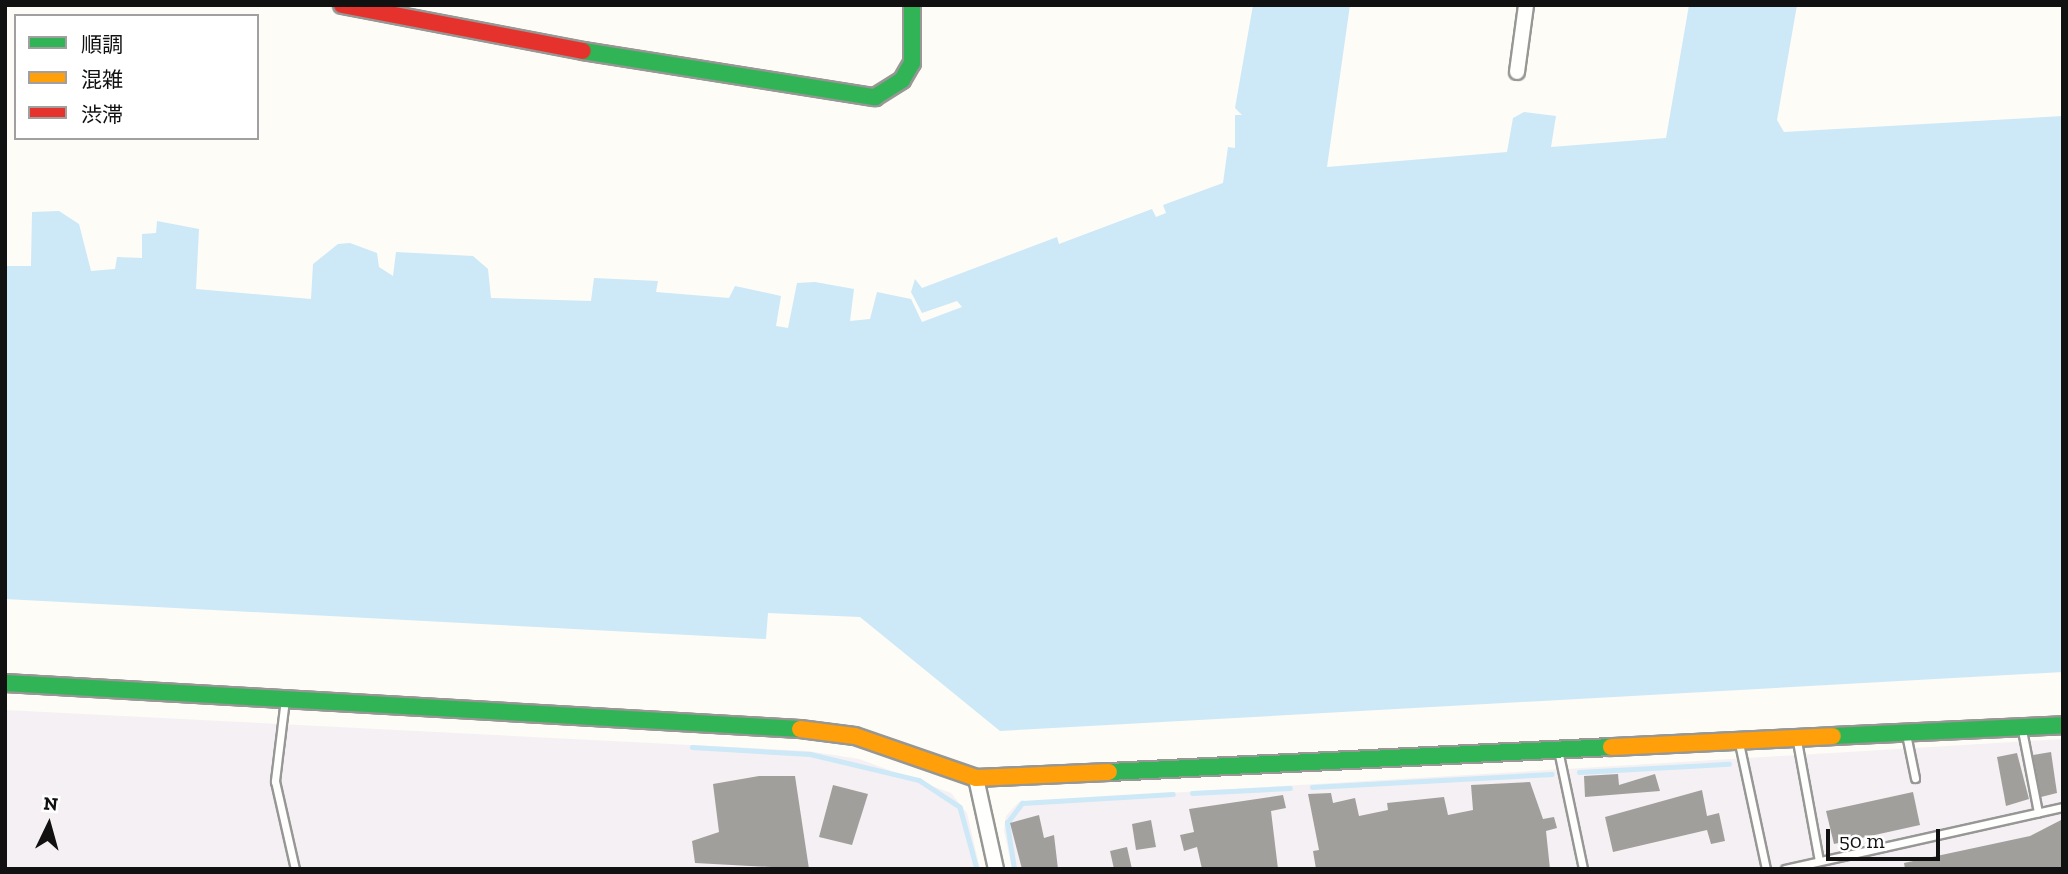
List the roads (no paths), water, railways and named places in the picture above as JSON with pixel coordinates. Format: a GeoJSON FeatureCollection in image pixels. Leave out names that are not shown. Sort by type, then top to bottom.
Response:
{"type":"FeatureCollection","features":[{"type":"Feature","properties":{"kind":"street"},"geometry":{"type":"LineString","coordinates":[[342,5],[475,34],[875,97],[902,80],[912,63],[912,5]]}},
{"type":"Feature","properties":{"kind":"street"},"geometry":{"type":"LineString","coordinates":[[1517,72],[1526,5]]}},
{"type":"Feature","properties":{"kind":"street"},"geometry":{"type":"LineString","coordinates":[[5,684],[734,720],[855,736],[976,778],[2063,725]]}},
{"type":"Feature","properties":{"kind":"street"},"geometry":{"type":"LineString","coordinates":[[976,778],[996,869]]}},
{"type":"Feature","properties":{"kind":"lane"},"geometry":{"type":"LineString","coordinates":[[285,699],[275,781],[295,869]]}},
{"type":"Feature","properties":{"kind":"lane"},"geometry":{"type":"LineString","coordinates":[[2021,727],[2038,812]]}},
{"type":"Feature","properties":{"kind":"lane"},"geometry":{"type":"LineString","coordinates":[[1906,734],[1915,778]]}},
{"type":"Feature","properties":{"kind":"lane"},"geometry":{"type":"LineString","coordinates":[[1796,740],[1819,861]]}},
{"type":"Feature","properties":{"kind":"lane"},"geometry":{"type":"LineString","coordinates":[[1739,742],[1766,869]]}},
{"type":"Feature","properties":{"kind":"lane"},"geometry":{"type":"LineString","coordinates":[[1558,750],[1583,869]]}},
{"type":"Feature","properties":{"kind":"lane"},"geometry":{"type":"LineString","coordinates":[[1785,869],[2063,807]]}},
{"type":"Feature","properties":{"kind":"water"},"geometry":{"type":"Polygon","coordinates":[[[1253,5],[1350,5],[1327,167],[1507,152],[1513,118],[1524,112],[1556,116],[1551,147],[1666,138],[1689,5],[1797,5],[1777,120],[1784,132],[2063,116],[2063,672],[1000,731],[860,617],[768,613],[766,639],[5,599],[5,266],[31,266],[32,212],[59,211],[79,224],[91,271],[115,269],[117,257],[142,258],[142,234],[156,233],[157,221],[199,229],[196,289],[311,299],[313,264],[338,244],[350,243],[377,253],[379,267],[393,276],[396,252],[473,256],[488,269],[491,298],[591,301],[594,278],[658,281],[656,292],[729,298],[735,286],[781,296],[776,326],[788,328],[797,283],[815,282],[854,289],[850,321],[870,319],[877,292],[911,299],[922,322],[962,307],[957,301],[922,313],[911,292],[915,279],[922,288],[1057,237],[1059,244],[1152,209],[1156,217],[1166,213],[1163,205],[1223,183],[1228,147],[1235,148],[1235,115],[1242,115],[1235,108],[1253,5]]]}},
{"type":"Feature","properties":{"kind":"waterway"},"geometry":{"type":"LineString","coordinates":[[692,747],[810,754],[919,780],[960,807],[977,869]]}},
{"type":"Feature","properties":{"kind":"waterway"},"geometry":{"type":"LineString","coordinates":[[1579,772],[1729,764]]}},
{"type":"Feature","properties":{"kind":"waterway"},"geometry":{"type":"LineString","coordinates":[[1312,787],[1552,774]]}},
{"type":"Feature","properties":{"kind":"waterway"},"geometry":{"type":"LineString","coordinates":[[1192,793],[1290,788]]}},
{"type":"Feature","properties":{"kind":"waterway"},"geometry":{"type":"LineString","coordinates":[[1014,869],[1007,823],[1022,803],[1173,794]]}}]}
